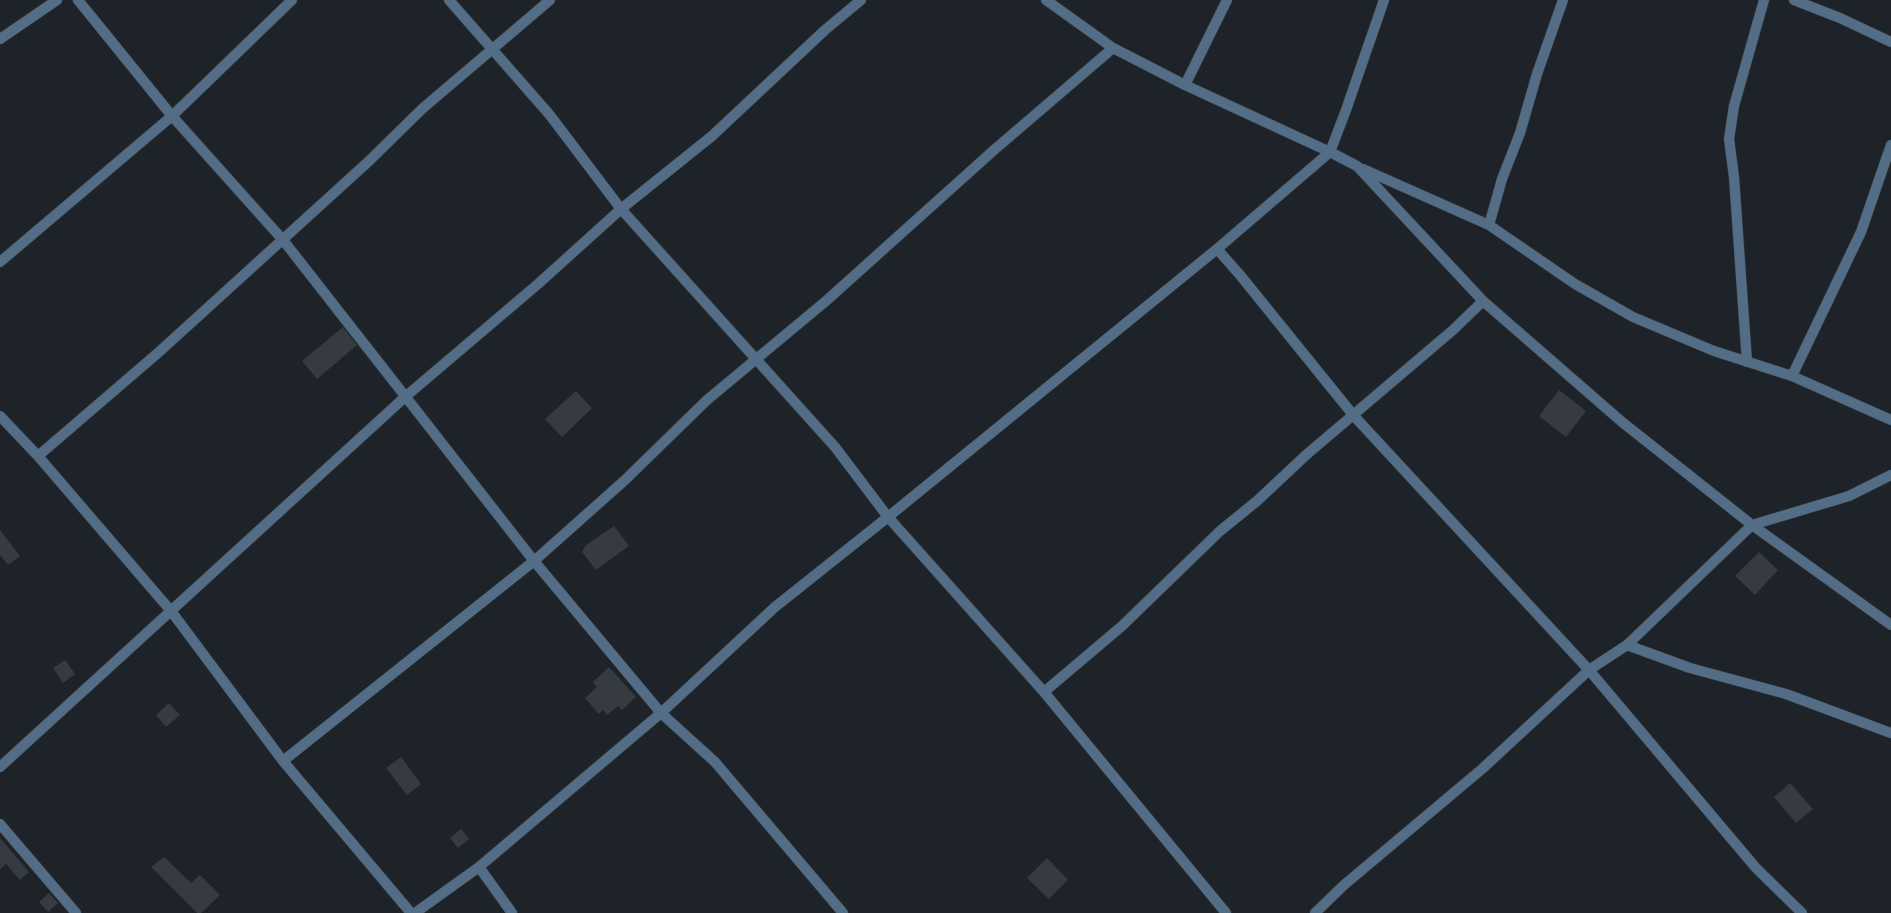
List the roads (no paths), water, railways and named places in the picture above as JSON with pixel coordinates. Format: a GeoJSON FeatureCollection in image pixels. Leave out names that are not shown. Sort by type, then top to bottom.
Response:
{"type":"FeatureCollection","features":[{"type":"Feature","properties":{"kind":"street"},"geometry":{"type":"LineString","coordinates":[[0,39],[57,0]]}},
{"type":"Feature","properties":{"kind":"street"},"geometry":{"type":"LineString","coordinates":[[78,0],[172,116],[282,240],[534,561],[661,713],[715,762],[843,913]]}},
{"type":"Feature","properties":{"kind":"street"},"geometry":{"type":"LineString","coordinates":[[0,262],[172,116],[292,0]]}},
{"type":"Feature","properties":{"kind":"street"},"geometry":{"type":"LineString","coordinates":[[449,0],[549,114],[621,209],[835,447],[888,517],[1044,692],[1226,913]]}},
{"type":"Feature","properties":{"kind":"street"},"geometry":{"type":"LineString","coordinates":[[38,456],[159,352],[370,161],[422,108],[550,0]]}},
{"type":"Feature","properties":{"kind":"street"},"geometry":{"type":"LineString","coordinates":[[0,767],[405,397],[538,284],[621,209],[712,136],[825,30],[861,0]]}},
{"type":"Feature","properties":{"kind":"street"},"geometry":{"type":"LineString","coordinates":[[1046,0],[1113,48],[1185,85],[1358,166],[1489,225],[1575,284],[1633,317],[1714,351],[1792,376],[1891,420]]}},
{"type":"Feature","properties":{"kind":"street"},"geometry":{"type":"LineString","coordinates":[[1185,85],[1227,0]]}},
{"type":"Feature","properties":{"kind":"street"},"geometry":{"type":"LineString","coordinates":[[415,913],[479,867],[661,713],[775,608],[1217,249],[1330,152],[1384,0]]}},
{"type":"Feature","properties":{"kind":"street"},"geometry":{"type":"LineString","coordinates":[[1489,225],[1502,179],[1520,133],[1537,74],[1563,0]]}},
{"type":"Feature","properties":{"kind":"street"},"geometry":{"type":"LineString","coordinates":[[1747,362],[1734,177],[1729,139],[1734,106],[1764,0]]}},
{"type":"Feature","properties":{"kind":"street"},"geometry":{"type":"LineString","coordinates":[[1794,0],[1840,18],[1891,42]]}},
{"type":"Feature","properties":{"kind":"street"},"geometry":{"type":"LineString","coordinates":[[283,761],[534,561],[625,480],[707,400],[826,301],[994,150],[1113,48]]}},
{"type":"Feature","properties":{"kind":"street"},"geometry":{"type":"LineString","coordinates":[[1792,376],[1861,232],[1891,145]]}},
{"type":"Feature","properties":{"kind":"street"},"geometry":{"type":"LineString","coordinates":[[1358,166],[1483,301],[1622,422],[1752,525],[1891,625]]}},
{"type":"Feature","properties":{"kind":"street"},"geometry":{"type":"LineString","coordinates":[[1217,249],[1354,416],[1589,670],[1756,868],[1802,913]]}},
{"type":"Feature","properties":{"kind":"street"},"geometry":{"type":"LineString","coordinates":[[1044,692],[1122,626],[1220,531],[1257,501],[1306,455],[1354,416],[1453,330],[1483,301]]}},
{"type":"Feature","properties":{"kind":"street"},"geometry":{"type":"LineString","coordinates":[[0,416],[38,456],[171,611],[283,761],[411,913]]}},
{"type":"Feature","properties":{"kind":"street"},"geometry":{"type":"LineString","coordinates":[[1315,913],[1344,885],[1482,769],[1589,670],[1627,645],[1752,525],[1849,496],[1891,475]]}},
{"type":"Feature","properties":{"kind":"street"},"geometry":{"type":"LineString","coordinates":[[1627,645],[1690,668],[1786,694],[1891,733]]}},
{"type":"Feature","properties":{"kind":"street"},"geometry":{"type":"LineString","coordinates":[[0,824],[76,913]]}},
{"type":"Feature","properties":{"kind":"street"},"geometry":{"type":"LineString","coordinates":[[479,867],[512,913]]}}]}
